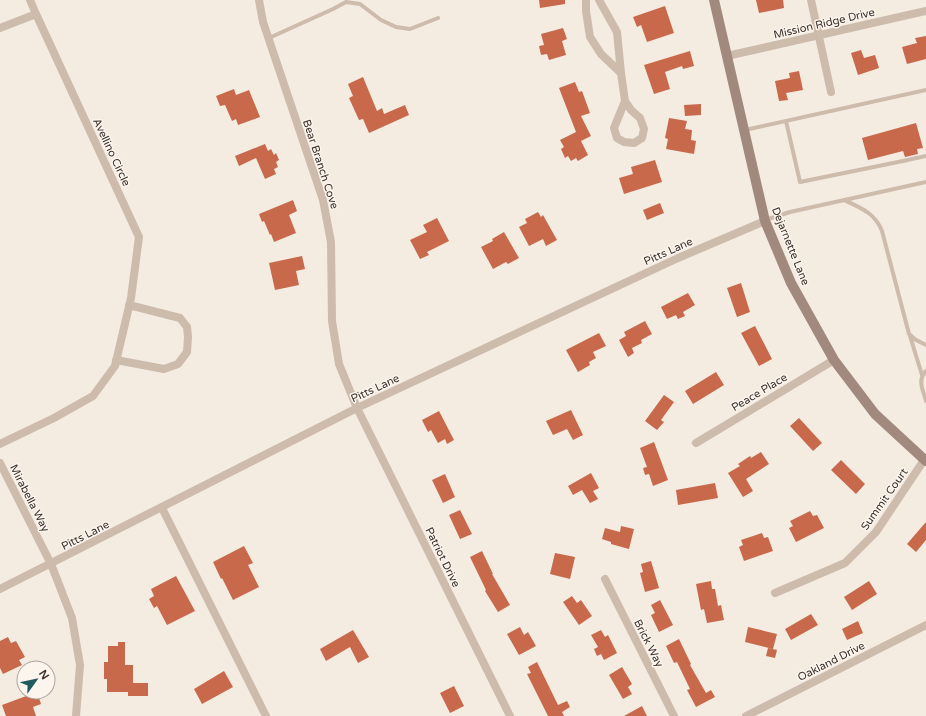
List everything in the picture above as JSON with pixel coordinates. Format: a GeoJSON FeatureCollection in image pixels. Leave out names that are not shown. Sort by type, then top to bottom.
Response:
{"type":"FeatureCollection","features":[{"type":"Feature","properties":{"kind":"main road","name":"Dejarnette Lane"},"geometry":{"type":"LineString","coordinates":[[714,0],[765,220],[791,283],[834,360],[875,414],[925,461]]}},
{"type":"Feature","properties":{"kind":"street","name":"Avellino Circle"},"geometry":{"type":"LineString","coordinates":[[0,444],[54,418],[93,396],[114,366],[129,305],[139,237],[30,0]]}},
{"type":"Feature","properties":{"kind":"street","name":"Bear Branch Cove"},"geometry":{"type":"LineString","coordinates":[[259,0],[268,38],[324,200],[331,242],[332,321],[339,364],[357,408]]}},
{"type":"Feature","properties":{"kind":"street"},"geometry":{"type":"LineString","coordinates":[[586,0],[590,37],[601,54],[621,74]]}},
{"type":"Feature","properties":{"kind":"street"},"geometry":{"type":"LineString","coordinates":[[599,0],[617,32],[625,101],[631,110],[640,118],[644,129],[642,138],[634,143],[624,142],[617,138],[614,128],[625,101]]}},
{"type":"Feature","properties":{"kind":"street"},"geometry":{"type":"LineString","coordinates":[[811,0],[831,92]]}},
{"type":"Feature","properties":{"kind":"street","name":"Mission Ridge Drive"},"geometry":{"type":"LineString","coordinates":[[727,56],[926,11]]}},
{"type":"Feature","properties":{"kind":"street"},"geometry":{"type":"LineString","coordinates":[[0,28],[36,14]]}},
{"type":"Feature","properties":{"kind":"street","name":"Pitts Lane"},"geometry":{"type":"LineString","coordinates":[[0,590],[357,408],[678,258],[765,220]]}},
{"type":"Feature","properties":{"kind":"street"},"geometry":{"type":"LineString","coordinates":[[116,360],[164,369],[178,364],[187,352],[187,327],[180,318],[129,305]]}},
{"type":"Feature","properties":{"kind":"street","name":"Peace Place"},"geometry":{"type":"LineString","coordinates":[[696,443],[834,360]]}},
{"type":"Feature","properties":{"kind":"street","name":"Patriot Drive"},"geometry":{"type":"LineString","coordinates":[[357,408],[510,716]]}},
{"type":"Feature","properties":{"kind":"street","name":"Summit Court"},"geometry":{"type":"LineString","coordinates":[[775,593],[845,563],[876,532],[925,461]]}},
{"type":"Feature","properties":{"kind":"street","name":"Mirabella Way"},"geometry":{"type":"LineString","coordinates":[[0,463],[51,564],[72,618],[80,665],[76,716]]}},
{"type":"Feature","properties":{"kind":"street"},"geometry":{"type":"LineString","coordinates":[[162,508],[266,716]]}},
{"type":"Feature","properties":{"kind":"street","name":"Brick Way"},"geometry":{"type":"LineString","coordinates":[[605,579],[674,716]]}},
{"type":"Feature","properties":{"kind":"street","name":"Oakland Drive"},"geometry":{"type":"LineString","coordinates":[[746,716],[926,625]]}},
{"type":"Feature","properties":{"kind":"lane"},"geometry":{"type":"LineString","coordinates":[[268,38],[346,2],[360,4],[381,20],[396,27],[410,29],[438,18]]}},
{"type":"Feature","properties":{"kind":"lane"},"geometry":{"type":"LineString","coordinates":[[744,130],[926,90]]}},
{"type":"Feature","properties":{"kind":"lane"},"geometry":{"type":"LineString","coordinates":[[786,121],[800,182],[903,162],[926,156]]}},
{"type":"Feature","properties":{"kind":"lane"},"geometry":{"type":"LineString","coordinates":[[765,220],[790,212],[926,182]]}},
{"type":"Feature","properties":{"kind":"lane"},"geometry":{"type":"LineString","coordinates":[[844,200],[866,211],[880,224],[922,375],[921,381],[926,401]]}},
{"type":"Feature","properties":{"kind":"lane"},"geometry":{"type":"LineString","coordinates":[[910,334],[916,340],[926,345]]}},
{"type":"Feature","properties":{"kind":"lane"},"geometry":{"type":"LineString","coordinates":[[922,375],[926,371]]}},
{"type":"Feature","properties":{"kind":"building"},"geometry":{"type":"Polygon","coordinates":[[[539,0],[565,0],[565,4],[540,8],[539,0]]]}},
{"type":"Feature","properties":{"kind":"building"},"geometry":{"type":"Polygon","coordinates":[[[756,0],[783,0],[784,8],[759,13],[756,0]]]}},
{"type":"Feature","properties":{"kind":"building"},"geometry":{"type":"Polygon","coordinates":[[[665,6],[674,33],[647,42],[641,25],[637,27],[633,17],[665,6]]]}},
{"type":"Feature","properties":{"kind":"building"},"geometry":{"type":"Polygon","coordinates":[[[563,28],[567,39],[562,41],[566,55],[549,60],[547,54],[541,55],[539,46],[544,45],[541,34],[563,28]]]}},
{"type":"Feature","properties":{"kind":"building"},"geometry":{"type":"Polygon","coordinates":[[[926,36],[926,59],[907,64],[902,47],[917,43],[915,38],[926,36]]]}},
{"type":"Feature","properties":{"kind":"building"},"geometry":{"type":"Polygon","coordinates":[[[861,50],[864,58],[875,55],[879,68],[858,75],[851,53],[861,50]]]}},
{"type":"Feature","properties":{"kind":"building"},"geometry":{"type":"Polygon","coordinates":[[[690,51],[694,66],[683,69],[682,66],[665,72],[670,89],[654,94],[644,65],[690,51]]]}},
{"type":"Feature","properties":{"kind":"building"},"geometry":{"type":"Polygon","coordinates":[[[799,71],[803,90],[786,93],[788,100],[779,101],[775,81],[790,78],[789,73],[799,71]]]}},
{"type":"Feature","properties":{"kind":"building"},"geometry":{"type":"Polygon","coordinates":[[[363,77],[377,111],[382,108],[384,114],[405,105],[409,115],[369,133],[363,119],[359,120],[349,98],[353,96],[348,84],[363,77]]]}},
{"type":"Feature","properties":{"kind":"building"},"geometry":{"type":"Polygon","coordinates":[[[575,82],[579,92],[582,91],[590,113],[581,116],[591,136],[581,141],[588,155],[578,161],[576,158],[571,161],[568,156],[565,158],[561,149],[564,147],[560,140],[576,132],[559,88],[575,82]]]}},
{"type":"Feature","properties":{"kind":"building"},"geometry":{"type":"Polygon","coordinates":[[[234,89],[236,95],[249,90],[260,117],[238,125],[236,119],[232,121],[225,105],[220,106],[216,96],[234,89]]]}},
{"type":"Feature","properties":{"kind":"building"},"geometry":{"type":"Polygon","coordinates":[[[701,104],[701,115],[685,116],[684,105],[701,104]]]}},
{"type":"Feature","properties":{"kind":"building"},"geometry":{"type":"Polygon","coordinates":[[[669,118],[687,121],[685,129],[692,130],[691,140],[696,141],[694,154],[666,149],[668,139],[665,138],[669,118]]]}},
{"type":"Feature","properties":{"kind":"building"},"geometry":{"type":"Polygon","coordinates":[[[916,123],[923,148],[917,149],[918,154],[905,157],[903,151],[868,160],[862,138],[916,123]]]}},
{"type":"Feature","properties":{"kind":"building"},"geometry":{"type":"Polygon","coordinates":[[[265,144],[268,151],[271,149],[274,155],[276,153],[279,160],[276,162],[278,167],[274,169],[276,174],[265,179],[256,158],[239,166],[235,156],[265,144]]]}},
{"type":"Feature","properties":{"kind":"building"},"geometry":{"type":"Polygon","coordinates":[[[655,160],[662,182],[624,194],[619,178],[633,174],[631,167],[655,160]]]}},
{"type":"Feature","properties":{"kind":"building"},"geometry":{"type":"Polygon","coordinates":[[[293,200],[297,211],[289,215],[296,233],[274,242],[259,214],[293,200]]]}},
{"type":"Feature","properties":{"kind":"building"},"geometry":{"type":"Polygon","coordinates":[[[660,203],[664,213],[647,220],[643,210],[660,203]]]}},
{"type":"Feature","properties":{"kind":"building"},"geometry":{"type":"Polygon","coordinates":[[[538,212],[541,217],[543,215],[557,240],[546,246],[543,239],[529,246],[519,227],[527,223],[525,219],[538,212]]]}},
{"type":"Feature","properties":{"kind":"building"},"geometry":{"type":"Polygon","coordinates":[[[437,218],[449,241],[427,252],[429,255],[420,259],[410,240],[427,232],[423,225],[437,218]]]}},
{"type":"Feature","properties":{"kind":"building"},"geometry":{"type":"Polygon","coordinates":[[[504,232],[519,258],[508,264],[506,262],[493,269],[481,247],[493,241],[492,239],[504,232]]]}},
{"type":"Feature","properties":{"kind":"building"},"geometry":{"type":"Polygon","coordinates":[[[302,256],[305,269],[296,271],[299,285],[275,290],[269,263],[302,256]]]}},
{"type":"Feature","properties":{"kind":"building"},"geometry":{"type":"Polygon","coordinates":[[[741,283],[750,312],[737,317],[727,288],[741,283]]]}},
{"type":"Feature","properties":{"kind":"building"},"geometry":{"type":"Polygon","coordinates":[[[688,293],[695,305],[683,312],[685,316],[678,319],[676,315],[667,319],[661,307],[688,293]]]}},
{"type":"Feature","properties":{"kind":"building"},"geometry":{"type":"Polygon","coordinates":[[[645,321],[652,334],[641,340],[642,343],[632,348],[634,353],[628,357],[619,340],[626,336],[624,332],[645,321]]]}},
{"type":"Feature","properties":{"kind":"building"},"geometry":{"type":"Polygon","coordinates":[[[755,326],[772,359],[759,366],[741,333],[755,326]]]}},
{"type":"Feature","properties":{"kind":"building"},"geometry":{"type":"Polygon","coordinates":[[[599,333],[606,346],[593,352],[596,358],[589,362],[590,365],[578,372],[566,350],[599,333]]]}},
{"type":"Feature","properties":{"kind":"building"},"geometry":{"type":"Polygon","coordinates":[[[716,372],[724,385],[693,404],[685,391],[716,372]]]}},
{"type":"Feature","properties":{"kind":"building"},"geometry":{"type":"Polygon","coordinates":[[[664,395],[674,402],[661,420],[664,422],[657,430],[645,421],[664,395]]]}},
{"type":"Feature","properties":{"kind":"building"},"geometry":{"type":"Polygon","coordinates":[[[571,410],[583,435],[573,440],[567,429],[553,435],[546,421],[571,410]]]}},
{"type":"Feature","properties":{"kind":"building"},"geometry":{"type":"Polygon","coordinates":[[[439,411],[454,440],[447,444],[445,439],[438,443],[431,430],[428,432],[422,420],[439,411]]]}},
{"type":"Feature","properties":{"kind":"building"},"geometry":{"type":"Polygon","coordinates":[[[799,418],[822,443],[813,451],[790,426],[799,418]]]}},
{"type":"Feature","properties":{"kind":"building"},"geometry":{"type":"Polygon","coordinates":[[[654,442],[668,480],[653,486],[649,474],[645,475],[643,468],[647,467],[640,448],[654,442]]]}},
{"type":"Feature","properties":{"kind":"building"},"geometry":{"type":"Polygon","coordinates":[[[761,452],[769,464],[746,479],[753,491],[743,497],[728,473],[740,466],[738,464],[750,456],[751,458],[761,452]]]}},
{"type":"Feature","properties":{"kind":"building"},"geometry":{"type":"Polygon","coordinates":[[[841,460],[865,484],[856,494],[831,470],[841,460]]]}},
{"type":"Feature","properties":{"kind":"building"},"geometry":{"type":"Polygon","coordinates":[[[591,473],[599,488],[593,491],[598,499],[590,503],[582,490],[573,495],[568,486],[591,473]]]}},
{"type":"Feature","properties":{"kind":"building"},"geometry":{"type":"Polygon","coordinates":[[[445,474],[455,497],[443,503],[432,480],[445,474]]]}},
{"type":"Feature","properties":{"kind":"building"},"geometry":{"type":"Polygon","coordinates":[[[715,483],[718,498],[678,505],[676,490],[715,483]]]}},
{"type":"Feature","properties":{"kind":"building"},"geometry":{"type":"Polygon","coordinates":[[[460,510],[472,534],[460,539],[449,515],[460,510]]]}},
{"type":"Feature","properties":{"kind":"building"},"geometry":{"type":"Polygon","coordinates":[[[810,511],[813,516],[817,515],[824,528],[796,542],[789,528],[793,526],[790,521],[810,511]]]}},
{"type":"Feature","properties":{"kind":"building"},"geometry":{"type":"Polygon","coordinates":[[[926,522],[926,540],[916,552],[907,544],[926,522]]]}},
{"type":"Feature","properties":{"kind":"building"},"geometry":{"type":"Polygon","coordinates":[[[621,526],[634,529],[629,549],[611,544],[611,542],[602,539],[605,528],[620,532],[621,526]]]}},
{"type":"Feature","properties":{"kind":"building"},"geometry":{"type":"Polygon","coordinates":[[[762,533],[764,538],[768,537],[773,551],[744,561],[739,547],[743,545],[741,540],[762,533]]]}},
{"type":"Feature","properties":{"kind":"building"},"geometry":{"type":"Polygon","coordinates":[[[244,546],[253,563],[248,565],[259,587],[233,600],[213,562],[244,546]]]}},
{"type":"Feature","properties":{"kind":"building"},"geometry":{"type":"Polygon","coordinates":[[[482,551],[492,574],[510,605],[498,612],[485,591],[486,590],[470,557],[482,551]]]}},
{"type":"Feature","properties":{"kind":"building"},"geometry":{"type":"Polygon","coordinates":[[[555,553],[575,557],[570,579],[550,574],[555,553]]]}},
{"type":"Feature","properties":{"kind":"building"},"geometry":{"type":"Polygon","coordinates":[[[651,561],[659,588],[645,592],[640,573],[643,572],[641,564],[651,561]]]}},
{"type":"Feature","properties":{"kind":"building"},"geometry":{"type":"Polygon","coordinates":[[[176,576],[195,611],[167,625],[157,606],[154,608],[149,599],[154,596],[151,589],[176,576]]]}},
{"type":"Feature","properties":{"kind":"building"},"geometry":{"type":"Polygon","coordinates":[[[711,581],[712,589],[715,589],[718,606],[721,605],[724,620],[707,623],[704,609],[701,610],[696,584],[711,581]]]}},
{"type":"Feature","properties":{"kind":"building"},"geometry":{"type":"Polygon","coordinates":[[[869,581],[877,594],[852,610],[844,597],[869,581]]]}},
{"type":"Feature","properties":{"kind":"building"},"geometry":{"type":"Polygon","coordinates":[[[572,596],[577,603],[581,600],[592,616],[579,625],[563,602],[572,596]]]}},
{"type":"Feature","properties":{"kind":"building"},"geometry":{"type":"Polygon","coordinates":[[[660,600],[673,625],[659,632],[651,615],[655,613],[651,605],[660,600]]]}},
{"type":"Feature","properties":{"kind":"building"},"geometry":{"type":"Polygon","coordinates":[[[811,614],[818,625],[791,640],[785,629],[811,614]]]}},
{"type":"Feature","properties":{"kind":"building"},"geometry":{"type":"Polygon","coordinates":[[[858,621],[863,633],[847,640],[842,629],[858,621]]]}},
{"type":"Feature","properties":{"kind":"building"},"geometry":{"type":"Polygon","coordinates":[[[520,627],[524,635],[528,632],[536,646],[519,655],[507,634],[520,627]]]}},
{"type":"Feature","properties":{"kind":"building"},"geometry":{"type":"Polygon","coordinates":[[[748,627],[777,634],[773,649],[745,642],[748,627]]]}},
{"type":"Feature","properties":{"kind":"building"},"geometry":{"type":"Polygon","coordinates":[[[353,630],[369,657],[358,663],[350,647],[326,661],[320,649],[353,630]]]}},
{"type":"Feature","properties":{"kind":"building"},"geometry":{"type":"Polygon","coordinates":[[[601,630],[605,637],[608,635],[617,653],[604,660],[601,654],[597,656],[594,649],[598,647],[591,635],[601,630]]]}},
{"type":"Feature","properties":{"kind":"building"},"geometry":{"type":"Polygon","coordinates":[[[8,637],[11,643],[16,641],[25,657],[16,660],[16,668],[3,674],[0,668],[0,641],[8,637]]]}},
{"type":"Feature","properties":{"kind":"building"},"geometry":{"type":"Polygon","coordinates":[[[679,639],[691,664],[690,665],[706,693],[711,690],[715,697],[696,707],[687,690],[690,689],[677,662],[674,663],[666,646],[679,639]]]}},
{"type":"Feature","properties":{"kind":"building"},"geometry":{"type":"Polygon","coordinates":[[[118,642],[125,642],[125,665],[133,665],[133,683],[148,683],[148,696],[128,696],[128,692],[107,692],[107,679],[104,679],[104,662],[108,662],[108,646],[118,646],[118,642]]]}},
{"type":"Feature","properties":{"kind":"building"},"geometry":{"type":"Polygon","coordinates":[[[768,648],[777,650],[775,658],[766,656],[768,648]]]}},
{"type":"Feature","properties":{"kind":"building"},"geometry":{"type":"Polygon","coordinates":[[[537,662],[558,705],[567,701],[570,707],[562,712],[564,716],[548,716],[527,674],[531,673],[528,667],[537,662]]]}},
{"type":"Feature","properties":{"kind":"building"},"geometry":{"type":"Polygon","coordinates":[[[622,667],[632,684],[628,687],[632,694],[623,699],[609,675],[622,667]]]}},
{"type":"Feature","properties":{"kind":"building"},"geometry":{"type":"Polygon","coordinates":[[[224,671],[233,687],[202,704],[194,689],[224,671]]]}},
{"type":"Feature","properties":{"kind":"building"},"geometry":{"type":"Polygon","coordinates":[[[454,686],[464,706],[450,713],[440,693],[454,686]]]}},
{"type":"Feature","properties":{"kind":"building"},"geometry":{"type":"Polygon","coordinates":[[[16,700],[40,700],[41,704],[33,707],[36,716],[6,716],[2,705],[16,700]]]}},
{"type":"Feature","properties":{"kind":"building"},"geometry":{"type":"Polygon","coordinates":[[[642,706],[647,716],[624,716],[642,706]]]}}]}
